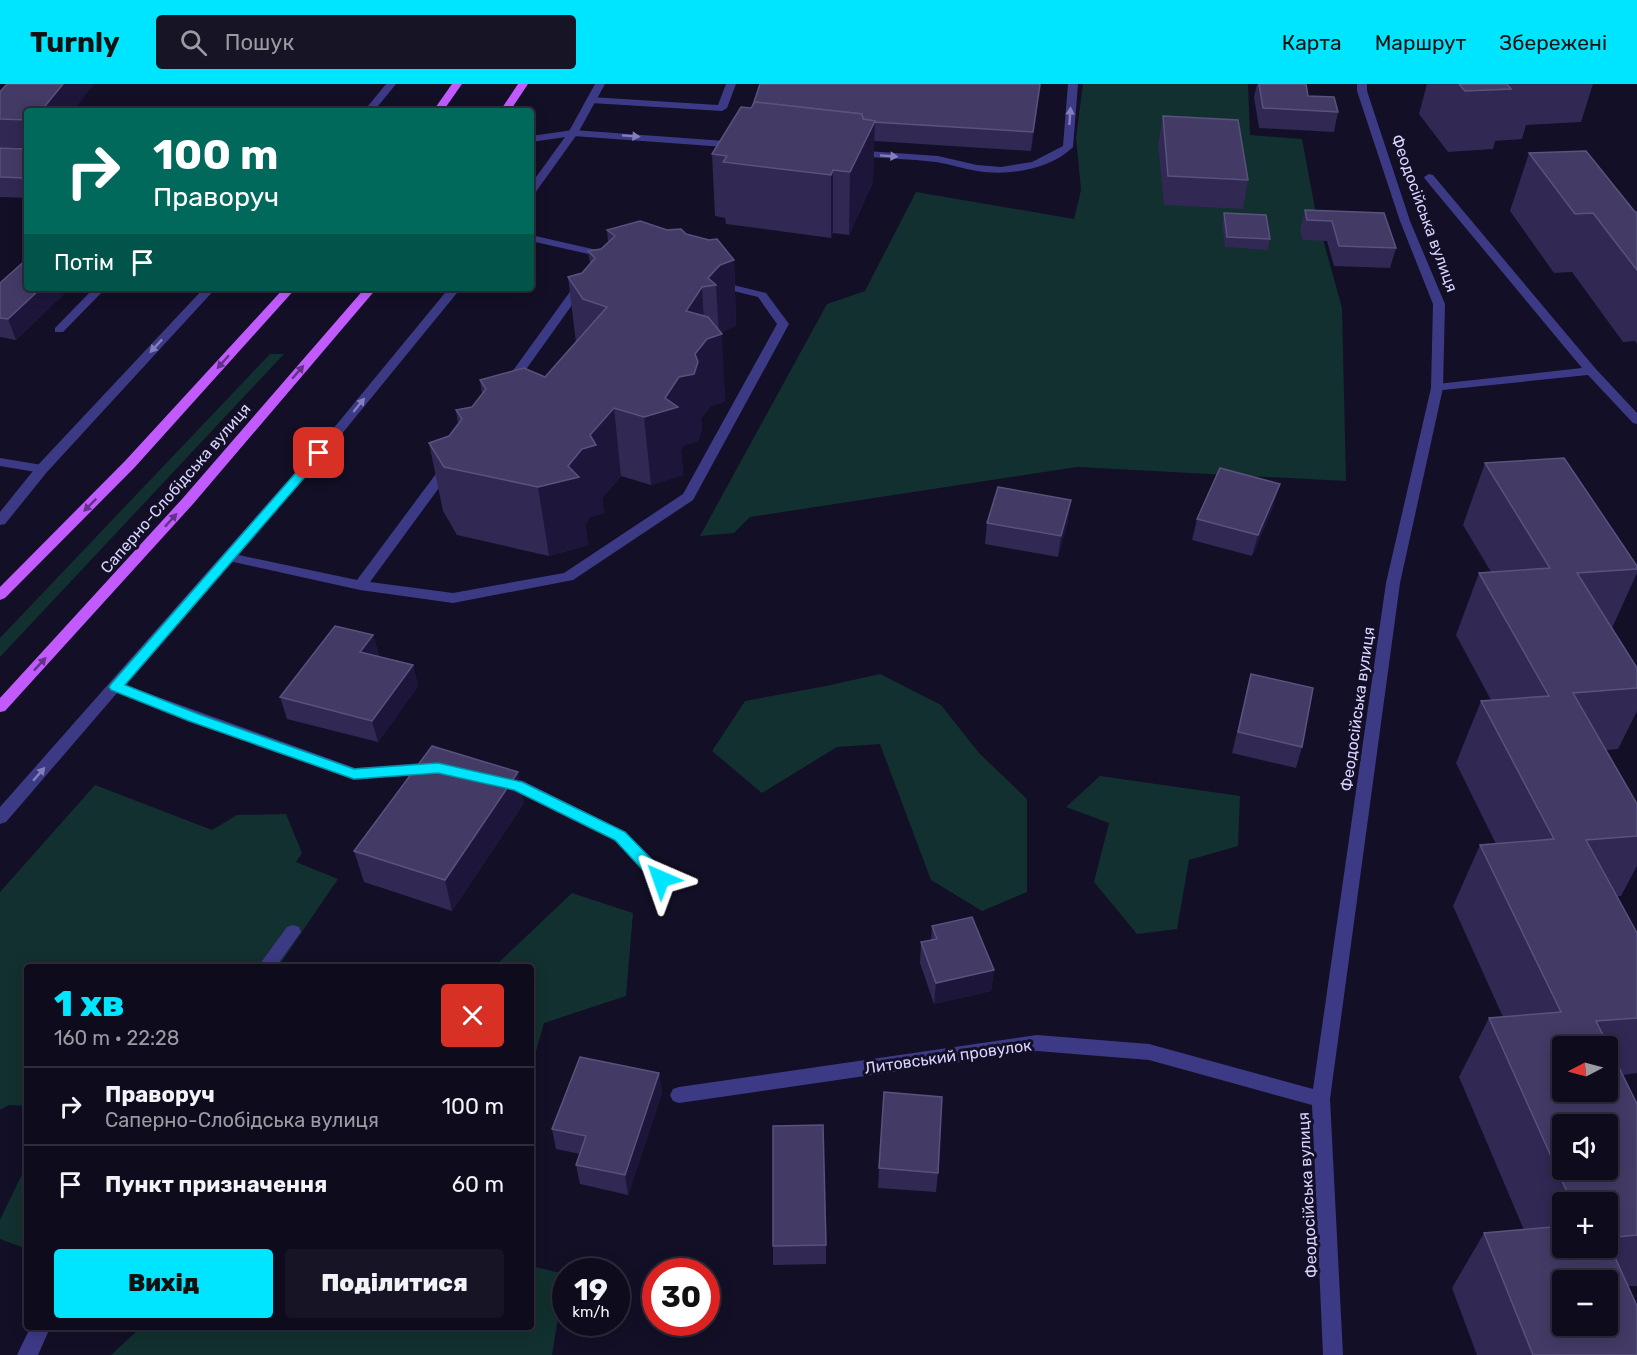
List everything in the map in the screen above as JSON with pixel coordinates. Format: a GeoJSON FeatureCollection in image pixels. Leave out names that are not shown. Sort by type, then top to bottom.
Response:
{"type":"FeatureCollection","features":[{"type":"Feature","properties":{"kind":"main road"},"geometry":{"type":"LineString","coordinates":[[440,108],[457,84]]}},
{"type":"Feature","properties":{"kind":"main road"},"geometry":{"type":"LineString","coordinates":[[507,108],[523,84]]}},
{"type":"Feature","properties":{"kind":"main road"},"geometry":{"type":"LineString","coordinates":[[0,595],[130,464],[287,291]]}},
{"type":"Feature","properties":{"kind":"main road","name":"Саперно-Слобідська вулиця"},"geometry":{"type":"LineString","coordinates":[[0,707],[188,501],[368,291]]}},
{"type":"Feature","properties":{"kind":"street"},"geometry":{"type":"LineString","coordinates":[[371,108],[391,84]]}},
{"type":"Feature","properties":{"kind":"street"},"geometry":{"type":"LineString","coordinates":[[534,187],[573,133],[600,84]]}},
{"type":"Feature","properties":{"kind":"street"},"geometry":{"type":"LineString","coordinates":[[722,108],[731,84]]}},
{"type":"Feature","properties":{"kind":"street"},"geometry":{"type":"LineString","coordinates":[[844,153],[950,161],[976,168],[1009,170],[1033,165],[1052,159],[1068,147],[1073,84]]}},
{"type":"Feature","properties":{"kind":"street","name":"Феодосійська вулиця"},"geometry":{"type":"LineString","coordinates":[[1333,1355],[1321,1099],[1393,583],[1437,388],[1439,304],[1392,182],[1362,91],[1362,84]]}},
{"type":"Feature","properties":{"kind":"street"},"geometry":{"type":"LineString","coordinates":[[591,100],[734,109]]}},
{"type":"Feature","properties":{"kind":"street"},"geometry":{"type":"LineString","coordinates":[[534,139],[573,133],[750,145]]}},
{"type":"Feature","properties":{"kind":"street"},"geometry":{"type":"LineString","coordinates":[[1429,177],[1591,371],[1637,420]]}},
{"type":"Feature","properties":{"kind":"street"},"geometry":{"type":"LineString","coordinates":[[534,239],[595,264],[624,260]]}},
{"type":"Feature","properties":{"kind":"street"},"geometry":{"type":"LineString","coordinates":[[500,396],[595,264]]}},
{"type":"Feature","properties":{"kind":"street"},"geometry":{"type":"LineString","coordinates":[[229,557],[360,585],[453,598],[568,577],[687,497],[783,324],[762,295],[705,280]]}},
{"type":"Feature","properties":{"kind":"street"},"geometry":{"type":"LineString","coordinates":[[59,330],[97,291]]}},
{"type":"Feature","properties":{"kind":"street"},"geometry":{"type":"LineString","coordinates":[[0,521],[42,469],[206,291]]}},
{"type":"Feature","properties":{"kind":"street"},"geometry":{"type":"LineString","coordinates":[[0,818],[332,438],[453,291]]}},
{"type":"Feature","properties":{"kind":"street"},"geometry":{"type":"LineString","coordinates":[[1437,388],[1591,371]]}},
{"type":"Feature","properties":{"kind":"street"},"geometry":{"type":"LineString","coordinates":[[360,585],[458,453]]}},
{"type":"Feature","properties":{"kind":"street"},"geometry":{"type":"LineString","coordinates":[[0,462],[42,469]]}},
{"type":"Feature","properties":{"kind":"street"},"geometry":{"type":"LineString","coordinates":[[116,687],[354,774],[438,768],[449,770]]}},
{"type":"Feature","properties":{"kind":"street"},"geometry":{"type":"LineString","coordinates":[[483,778],[517,785],[620,836],[661,879]]}},
{"type":"Feature","properties":{"kind":"street"},"geometry":{"type":"LineString","coordinates":[[268,964],[293,932]]}},
{"type":"Feature","properties":{"kind":"street","name":"Литовський провулок"},"geometry":{"type":"LineString","coordinates":[[679,1095],[1037,1042],[1149,1052],[1321,1099]]}},
{"type":"Feature","properties":{"kind":"street"},"geometry":{"type":"LineString","coordinates":[[27,1355],[39,1330]]}},
{"type":"Feature","properties":{"kind":"green space"},"geometry":{"type":"Polygon","coordinates":[[[1083,84],[1248,84],[1250,135],[1302,139],[1316,214],[1342,308],[1346,481],[1077,467],[750,517],[734,533],[700,536],[827,304],[865,291],[916,192],[1074,219],[1081,190],[1076,138],[1083,84]]]}},
{"type":"Feature","properties":{"kind":"green space"},"geometry":{"type":"Polygon","coordinates":[[[270,354],[284,354],[0,657],[0,638],[270,354]]]}},
{"type":"Feature","properties":{"kind":"green space"},"geometry":{"type":"Polygon","coordinates":[[[880,674],[941,705],[979,753],[1027,799],[1027,892],[982,911],[931,880],[880,744],[837,747],[762,793],[712,751],[745,701],[880,674]]]}},
{"type":"Feature","properties":{"kind":"green space"},"geometry":{"type":"Polygon","coordinates":[[[1100,776],[1240,796],[1238,846],[1189,860],[1177,929],[1137,934],[1094,882],[1109,823],[1066,807],[1100,776]]]}},
{"type":"Feature","properties":{"kind":"green space"},"geometry":{"type":"Polygon","coordinates":[[[95,785],[212,830],[237,815],[286,814],[302,853],[296,862],[338,879],[280,964],[24,964],[24,1106],[9,1105],[0,1110],[0,892],[95,785]]]}},
{"type":"Feature","properties":{"kind":"green space"},"geometry":{"type":"Polygon","coordinates":[[[572,893],[633,913],[626,996],[544,1023],[534,1058],[534,964],[497,964],[572,893]]]}},
{"type":"Feature","properties":{"kind":"green space"},"geometry":{"type":"Polygon","coordinates":[[[24,1170],[24,1248],[0,1239],[0,1220],[24,1170]]]}},
{"type":"Feature","properties":{"kind":"green space"},"geometry":{"type":"Polygon","coordinates":[[[534,1267],[552,1271],[552,1336],[555,1336],[552,1355],[111,1355],[138,1330],[534,1330],[534,1267]]]}},
{"type":"Feature","properties":{"kind":"building"},"geometry":{"type":"Polygon","coordinates":[[[7,84],[63,84],[43,108],[24,108],[24,120],[0,119],[0,92],[7,84]]]}},
{"type":"Feature","properties":{"kind":"building"},"geometry":{"type":"Polygon","coordinates":[[[760,84],[1040,84],[1033,132],[874,122],[863,119],[862,114],[755,102],[753,105],[760,84]]]}},
{"type":"Feature","properties":{"kind":"building"},"geometry":{"type":"Polygon","coordinates":[[[1259,84],[1306,84],[1308,96],[1334,97],[1338,112],[1263,108],[1259,84]]]}},
{"type":"Feature","properties":{"kind":"building"},"geometry":{"type":"Polygon","coordinates":[[[1459,84],[1507,84],[1511,89],[1465,91],[1459,84]]]}},
{"type":"Feature","properties":{"kind":"building"},"geometry":{"type":"Polygon","coordinates":[[[755,102],[862,114],[863,119],[875,121],[850,172],[833,170],[831,175],[723,162],[727,156],[712,154],[741,107],[751,108],[755,102]]]}},
{"type":"Feature","properties":{"kind":"building"},"geometry":{"type":"Polygon","coordinates":[[[1163,116],[1238,120],[1248,180],[1168,176],[1163,116]]]}},
{"type":"Feature","properties":{"kind":"building"},"geometry":{"type":"Polygon","coordinates":[[[0,148],[24,149],[24,178],[0,177],[0,148]]]}},
{"type":"Feature","properties":{"kind":"building"},"geometry":{"type":"Polygon","coordinates":[[[1586,151],[1637,212],[1637,270],[1593,213],[1575,214],[1529,153],[1586,151]]]}},
{"type":"Feature","properties":{"kind":"building"},"geometry":{"type":"Polygon","coordinates":[[[1305,210],[1384,213],[1396,248],[1339,246],[1332,221],[1307,220],[1305,210]]]}},
{"type":"Feature","properties":{"kind":"building"},"geometry":{"type":"Polygon","coordinates":[[[1224,213],[1266,215],[1270,239],[1227,237],[1224,213]]]}},
{"type":"Feature","properties":{"kind":"building"},"geometry":{"type":"Polygon","coordinates":[[[640,221],[667,230],[681,229],[686,234],[709,240],[717,239],[734,260],[720,265],[708,278],[716,285],[702,287],[686,311],[708,317],[722,334],[707,339],[695,354],[698,362],[694,374],[679,377],[665,398],[678,407],[644,417],[614,408],[590,435],[596,445],[582,449],[568,466],[579,477],[538,487],[444,467],[429,443],[449,436],[462,419],[456,410],[472,407],[486,389],[480,380],[524,368],[545,377],[607,307],[583,299],[568,277],[582,273],[595,258],[588,251],[601,249],[615,236],[607,230],[640,221]]]}},
{"type":"Feature","properties":{"kind":"building"},"geometry":{"type":"Polygon","coordinates":[[[24,262],[24,291],[38,291],[8,319],[0,318],[0,283],[24,262]]]}},
{"type":"Feature","properties":{"kind":"building"},"geometry":{"type":"Polygon","coordinates":[[[1564,458],[1637,566],[1637,569],[1577,573],[1637,668],[1637,688],[1573,693],[1637,804],[1637,836],[1586,840],[1637,933],[1637,1018],[1596,1021],[1603,1036],[1552,1036],[1552,1102],[1618,1102],[1618,1066],[1637,1104],[1637,1235],[1618,1237],[1618,1192],[1567,1192],[1562,1180],[1618,1180],[1618,1114],[1552,1114],[1552,1158],[1489,1018],[1561,1012],[1480,845],[1554,839],[1481,701],[1549,696],[1479,573],[1550,568],[1485,463],[1564,458]]]}},
{"type":"Feature","properties":{"kind":"building"},"geometry":{"type":"Polygon","coordinates":[[[1220,468],[1280,484],[1258,535],[1197,519],[1220,468]]]}},
{"type":"Feature","properties":{"kind":"building"},"geometry":{"type":"Polygon","coordinates":[[[998,487],[1071,500],[1061,536],[987,523],[998,487]]]}},
{"type":"Feature","properties":{"kind":"building"},"geometry":{"type":"Polygon","coordinates":[[[335,626],[373,635],[360,652],[413,665],[372,721],[280,697],[335,626]]]}},
{"type":"Feature","properties":{"kind":"building"},"geometry":{"type":"Polygon","coordinates":[[[1251,674],[1313,688],[1302,747],[1238,732],[1251,674]]]}},
{"type":"Feature","properties":{"kind":"building"},"geometry":{"type":"Polygon","coordinates":[[[432,746],[518,772],[445,880],[354,851],[432,746]]]}},
{"type":"Feature","properties":{"kind":"building"},"geometry":{"type":"Polygon","coordinates":[[[972,917],[994,970],[936,983],[921,942],[937,939],[932,926],[972,917]]]}},
{"type":"Feature","properties":{"kind":"building"},"geometry":{"type":"Polygon","coordinates":[[[580,1057],[659,1073],[625,1175],[576,1165],[586,1136],[552,1129],[580,1057]]]}},
{"type":"Feature","properties":{"kind":"building"},"geometry":{"type":"Polygon","coordinates":[[[884,1092],[942,1097],[938,1173],[879,1168],[884,1092]]]}},
{"type":"Feature","properties":{"kind":"building"},"geometry":{"type":"Polygon","coordinates":[[[823,1125],[826,1245],[773,1246],[773,1126],[823,1125]]]}},
{"type":"Feature","properties":{"kind":"building"},"geometry":{"type":"Polygon","coordinates":[[[1552,1227],[1552,1258],[1615,1258],[1637,1306],[1637,1355],[1533,1355],[1484,1233],[1552,1227]]]}},
{"type":"Feature","properties":{"kind":"route"},"geometry":{"type":"LineString","coordinates":[[319,453],[116,687],[354,774],[438,768],[517,785],[620,836],[661,879]]}}]}
